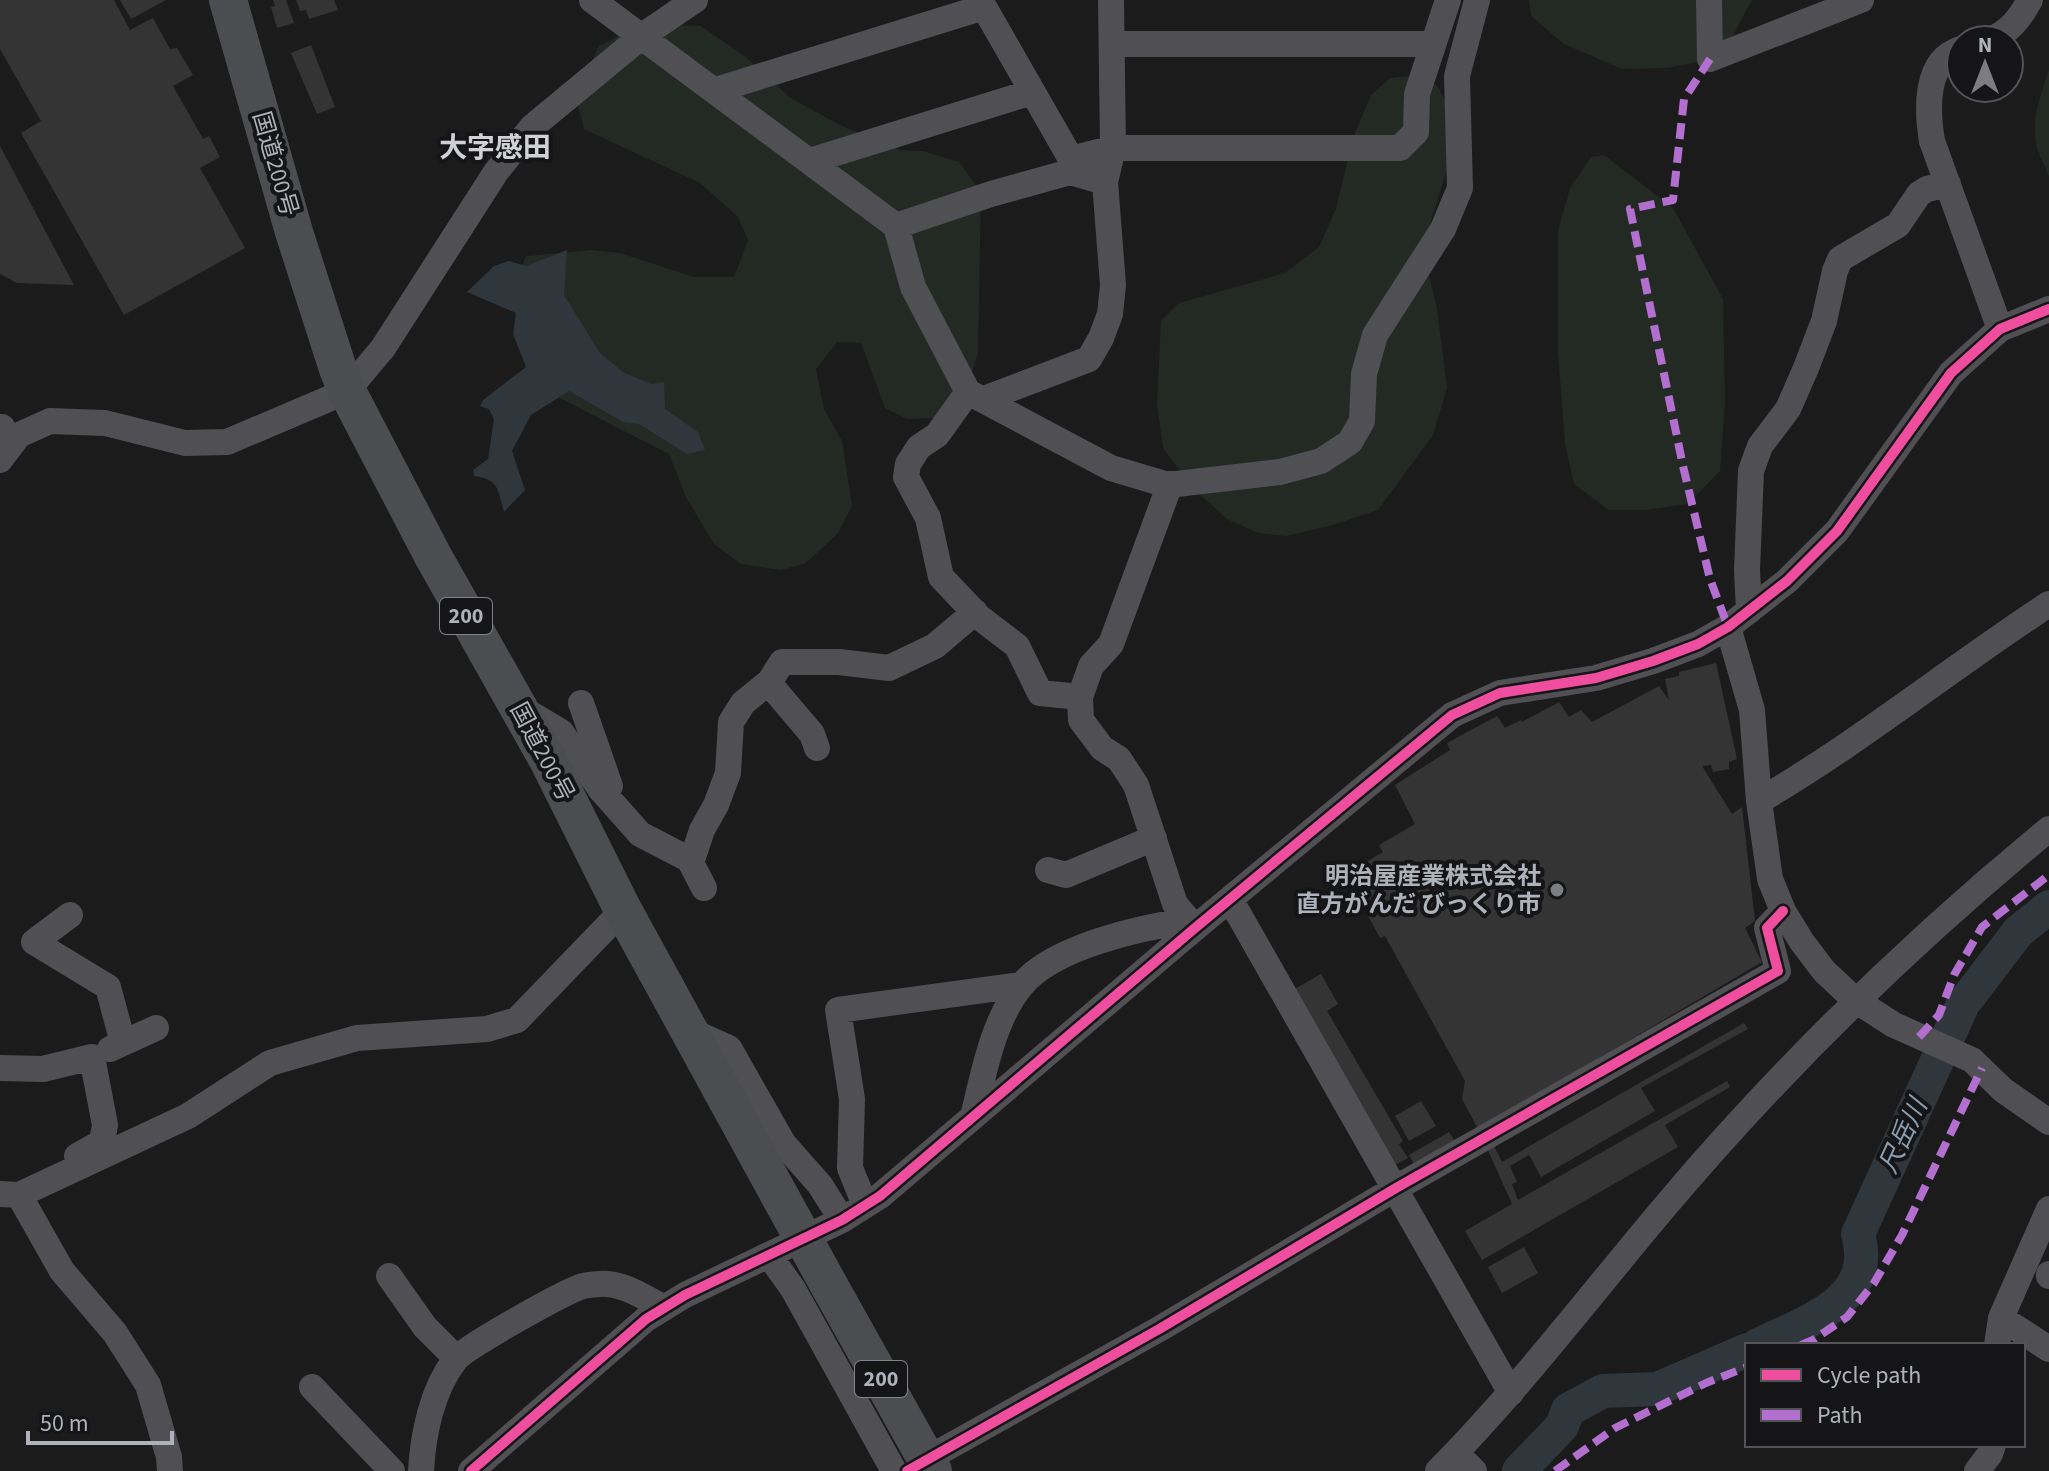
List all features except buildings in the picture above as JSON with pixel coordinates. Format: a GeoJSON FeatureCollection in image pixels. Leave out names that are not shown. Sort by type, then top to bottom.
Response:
{"type":"FeatureCollection","features":[{"type":"Feature","properties":{"kind":"highway","name":"国道200号"},"geometry":{"type":"LineString","coordinates":[[228,0],[294,232],[347,391],[433,556],[548,760],[623,910],[830,1287],[917,1467]]}},
{"type":"Feature","properties":{"kind":"street"},"geometry":{"type":"LineString","coordinates":[[592,0],[896,226],[913,287],[976,396],[1111,468],[1170,484],[1280,472],[1321,461],[1350,442],[1362,421],[1364,374],[1375,335],[1443,229],[1460,188],[1457,76],[1477,0]]}},
{"type":"Feature","properties":{"kind":"street"},"geometry":{"type":"LineString","coordinates":[[3,436],[19,435],[50,421],[105,423],[185,443],[227,442],[347,391],[383,348],[496,172],[532,127],[642,36],[695,0]]}},
{"type":"Feature","properties":{"kind":"street"},"geometry":{"type":"LineString","coordinates":[[1080,697],[1040,693],[1017,646],[975,612],[941,577],[928,518],[906,477],[908,464],[919,447],[937,435],[976,396],[1068,369],[1089,359],[1101,338],[1110,314],[1113,285],[1105,182],[1113,148],[1111,0]]}},
{"type":"Feature","properties":{"kind":"street"},"geometry":{"type":"LineString","coordinates":[[896,226],[1113,148],[1400,148],[1416,132],[1417,94],[1448,0]]}},
{"type":"Feature","properties":{"kind":"street"},"geometry":{"type":"LineString","coordinates":[[1709,0],[1710,59],[1835,6],[1861,0]]}},
{"type":"Feature","properties":{"kind":"street"},"geometry":{"type":"LineString","coordinates":[[2014,24],[2030,0]]}},
{"type":"Feature","properties":{"kind":"street"},"geometry":{"type":"LineString","coordinates":[[716,90],[982,3],[1070,166],[1105,182]]}},
{"type":"Feature","properties":{"kind":"street"},"geometry":{"type":"LineString","coordinates":[[1112,44],[1432,44]]}},
{"type":"Feature","properties":{"kind":"street"},"geometry":{"type":"LineString","coordinates":[[1945,60],[1938,67],[1928,112],[1932,141],[2000,329]]}},
{"type":"Feature","properties":{"kind":"street"},"geometry":{"type":"LineString","coordinates":[[810,161],[1032,92]]}},
{"type":"Feature","properties":{"kind":"street"},"geometry":{"type":"LineString","coordinates":[[1749,611],[1747,570],[1751,471],[1760,446],[1788,409],[1806,368],[1824,321],[1840,259],[1898,225],[1919,194],[1948,184]]}},
{"type":"Feature","properties":{"kind":"street"},"geometry":{"type":"LineString","coordinates":[[471,1471],[646,1319],[685,1295],[842,1220],[880,1196],[1192,924],[1230,899],[1452,715],[1500,693],[1596,678],[1653,661],[1698,644],[1728,627],[1787,581],[1837,531],[1951,373],[2000,329],[2049,309]]}},
{"type":"Feature","properties":{"kind":"street"},"geometry":{"type":"LineString","coordinates":[[1170,484],[1111,644],[1091,666],[1080,697],[1081,720],[1102,748],[1119,759],[1136,785],[1175,904],[1192,924]]}},
{"type":"Feature","properties":{"kind":"street"},"geometry":{"type":"LineString","coordinates":[[1759,801],[1813,769],[2049,604]]}},
{"type":"Feature","properties":{"kind":"street"},"geometry":{"type":"LineString","coordinates":[[692,861],[702,830],[728,773],[731,722],[743,703],[770,681],[782,662],[839,662],[889,668],[935,646],[975,612]]}},
{"type":"Feature","properties":{"kind":"street"},"geometry":{"type":"LineString","coordinates":[[1728,627],[1752,710],[1759,801],[1770,879],[1783,911],[1824,971],[1855,1000],[1894,1025],[1972,1060],[2003,1090],[2049,1122]]}},
{"type":"Feature","properties":{"kind":"street"},"geometry":{"type":"LineString","coordinates":[[770,681],[812,734],[817,748]]}},
{"type":"Feature","properties":{"kind":"street"},"geometry":{"type":"LineString","coordinates":[[581,703],[618,808]]}},
{"type":"Feature","properties":{"kind":"street"},"geometry":{"type":"LineString","coordinates":[[517,706],[561,732],[601,790],[640,834],[692,861],[704,888]]}},
{"type":"Feature","properties":{"kind":"street"},"geometry":{"type":"LineString","coordinates":[[1456,1465],[1511,1393],[1572,1323],[1663,1209],[1855,1000],[1968,896],[2049,829]]}},
{"type":"Feature","properties":{"kind":"street"},"geometry":{"type":"LineString","coordinates":[[1048,870],[1066,875],[1154,838]]}},
{"type":"Feature","properties":{"kind":"street"},"geometry":{"type":"LineString","coordinates":[[1230,899],[1511,1393]]}},
{"type":"Feature","properties":{"kind":"street"},"geometry":{"type":"LineString","coordinates":[[9,1194],[188,1116],[270,1063],[357,1038],[487,1029],[517,1020],[623,910]]}},
{"type":"Feature","properties":{"kind":"street"},"geometry":{"type":"LineString","coordinates":[[769,1255],[917,1467],[1161,1328],[1396,1188],[1778,971],[1767,928],[1783,911]]}},
{"type":"Feature","properties":{"kind":"street"},"geometry":{"type":"LineString","coordinates":[[70,915],[34,942],[108,987],[123,1043]]}},
{"type":"Feature","properties":{"kind":"street"},"geometry":{"type":"LineString","coordinates":[[973,1117],[989,1051],[1008,1006],[1021,985],[1047,962],[1079,948],[1168,924],[1192,924]]}},
{"type":"Feature","properties":{"kind":"street"},"geometry":{"type":"LineString","coordinates":[[865,1205],[850,1168],[852,1099],[838,1010],[1021,985]]}},
{"type":"Feature","properties":{"kind":"street"},"geometry":{"type":"LineString","coordinates":[[0,1068],[43,1069],[92,1057],[156,1028]]}},
{"type":"Feature","properties":{"kind":"street"},"geometry":{"type":"LineString","coordinates":[[689,1030],[729,1048],[783,1143],[820,1185],[842,1220]]}},
{"type":"Feature","properties":{"kind":"street"},"geometry":{"type":"LineString","coordinates":[[9,1194],[102,1142],[105,1125],[92,1057]]}},
{"type":"Feature","properties":{"kind":"street"},"geometry":{"type":"LineString","coordinates":[[9,1194],[62,1271],[115,1333],[148,1385],[169,1457],[170,1471]]}},
{"type":"Feature","properties":{"kind":"street"},"geometry":{"type":"LineString","coordinates":[[1997,1343],[2001,1318],[2049,1209]]}},
{"type":"Feature","properties":{"kind":"street"},"geometry":{"type":"LineString","coordinates":[[389,1276],[425,1327],[456,1358]]}},
{"type":"Feature","properties":{"kind":"street"},"geometry":{"type":"LineString","coordinates":[[421,1471],[422,1448],[438,1389],[456,1358],[477,1343],[581,1287],[606,1283],[630,1289],[664,1308]]}},
{"type":"Feature","properties":{"kind":"street"},"geometry":{"type":"LineString","coordinates":[[2001,1318],[2049,1349]]}},
{"type":"Feature","properties":{"kind":"street"},"geometry":{"type":"LineString","coordinates":[[312,1387],[392,1471]]}},
{"type":"Feature","properties":{"kind":"street"},"geometry":{"type":"LineString","coordinates":[[1977,1471],[1992,1447]]}},
{"type":"Feature","properties":{"kind":"shaded area"},"geometry":{"type":"Polygon","coordinates":[[[1529,0],[1752,0],[1732,37],[1703,61],[1667,68],[1622,69],[1564,44],[1531,16],[1529,0]]]}},
{"type":"Feature","properties":{"kind":"shaded area"},"geometry":{"type":"Polygon","coordinates":[[[667,25],[701,26],[747,58],[789,97],[840,125],[900,150],[923,151],[959,162],[981,192],[978,353],[968,385],[934,418],[907,419],[885,408],[861,343],[837,342],[816,369],[824,409],[842,441],[852,506],[838,533],[806,563],[781,570],[741,564],[714,544],[686,497],[669,454],[546,391],[520,341],[514,285],[526,256],[591,250],[620,253],[694,277],[734,277],[748,240],[738,217],[700,183],[584,129],[578,107],[583,80],[599,46],[622,34],[667,25]]]}},
{"type":"Feature","properties":{"kind":"shaded area"},"geometry":{"type":"Polygon","coordinates":[[[2049,69],[2049,177],[2038,151],[2035,127],[2037,108],[2049,69]]]}},
{"type":"Feature","properties":{"kind":"shaded area"},"geometry":{"type":"Polygon","coordinates":[[[1412,76],[1437,85],[1452,115],[1451,157],[1432,217],[1425,258],[1437,309],[1447,388],[1433,435],[1378,510],[1286,536],[1258,533],[1227,519],[1194,489],[1163,448],[1157,403],[1161,321],[1179,303],[1285,273],[1319,247],[1336,209],[1353,138],[1371,95],[1390,78],[1412,76]]]}},
{"type":"Feature","properties":{"kind":"shaded area"},"geometry":{"type":"Polygon","coordinates":[[[1604,155],[1673,208],[1723,299],[1725,402],[1720,471],[1688,504],[1645,510],[1609,510],[1574,484],[1565,444],[1558,352],[1558,231],[1570,188],[1591,157],[1604,155]]]}},
{"type":"Feature","properties":{"kind":"shaded area"},"geometry":{"type":"Polygon","coordinates":[[[567,250],[564,295],[600,353],[624,373],[652,384],[664,382],[665,409],[698,432],[705,450],[687,454],[639,424],[623,422],[569,391],[531,415],[512,451],[525,490],[504,512],[493,483],[474,476],[473,470],[488,459],[494,419],[489,409],[480,406],[483,400],[526,367],[513,334],[516,313],[467,292],[494,266],[509,261],[526,266],[567,250]]]}},
{"type":"Feature","properties":{"kind":"waterway","name":"尺岳川"},"geometry":{"type":"LineString","coordinates":[[1762,1343],[1816,1317],[1834,1306],[1848,1292],[1857,1276],[1861,1257],[1858,1234],[1963,1004],[2018,932],[2049,907]]}},
{"type":"Feature","properties":{"kind":"waterway","name":"尺岳川"},"geometry":{"type":"LineString","coordinates":[[1519,1471],[1562,1426],[1568,1410],[1603,1391],[1657,1389],[1745,1351]]}},
{"type":"Feature","properties":{"kind":"marked path"},"geometry":{"type":"LineString","coordinates":[[1710,59],[1684,99],[1673,200],[1630,209],[1683,466],[1710,579],[1728,627]]}},
{"type":"Feature","properties":{"kind":"marked path"},"geometry":{"type":"LineString","coordinates":[[1919,1037],[1939,1015],[1954,975],[1982,927],[2049,875]]}},
{"type":"Feature","properties":{"kind":"marked path"},"geometry":{"type":"LineString","coordinates":[[1806,1343],[1847,1317],[1874,1283],[1902,1235],[1982,1068]]}},
{"type":"Feature","properties":{"kind":"marked path"},"geometry":{"type":"LineString","coordinates":[[1555,1471],[1615,1428],[1706,1383],[1745,1368]]}},
{"type":"Feature","properties":{"kind":"cycle path"},"geometry":{"type":"LineString","coordinates":[[471,1471],[646,1319],[685,1295],[842,1220],[880,1196],[1452,715],[1500,693],[1596,678],[1653,661],[1698,644],[1728,627],[1787,581],[1837,531],[1951,373],[2000,329],[2049,309]]}},
{"type":"Feature","properties":{"kind":"cycle path"},"geometry":{"type":"LineString","coordinates":[[907,1471],[1161,1328],[1396,1188],[1778,971],[1767,928],[1783,911]]}},
{"type":"Feature","properties":{"kind":"place","name":"明治屋産業株式会社 直方がんだ びっくり市"},"geometry":{"type":"Point","coordinates":[1557,890]}},
{"type":"Feature","properties":{"kind":"district","name":"大字感田"},"geometry":{"type":"Point","coordinates":[495,148]}}]}
